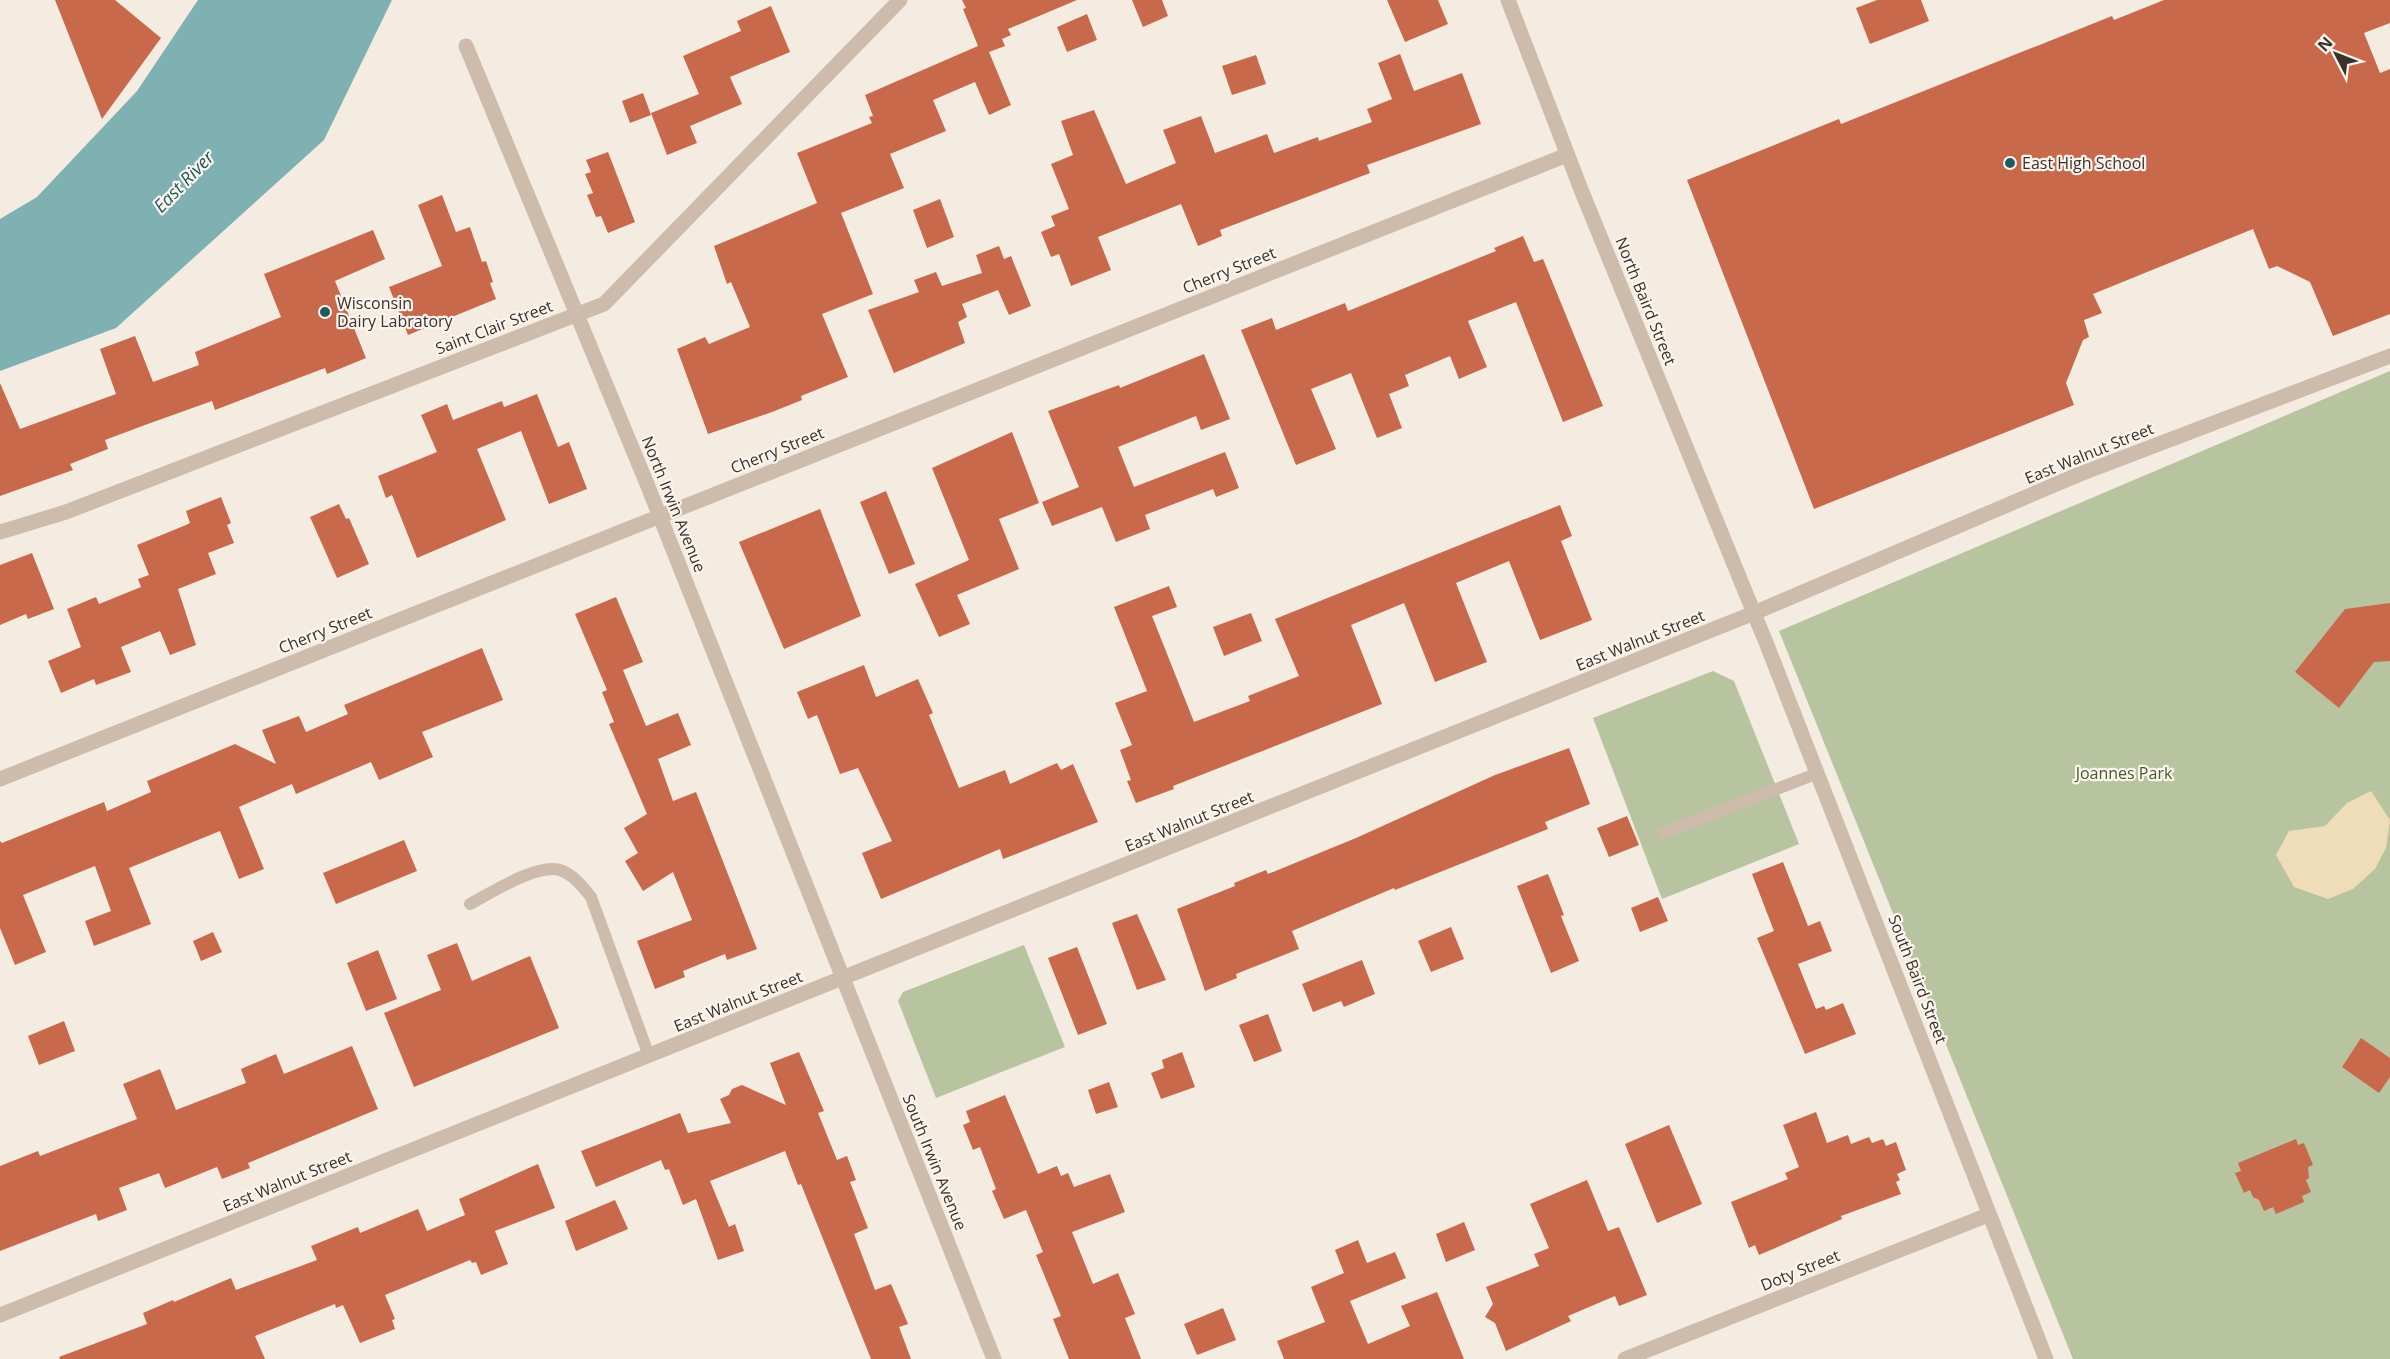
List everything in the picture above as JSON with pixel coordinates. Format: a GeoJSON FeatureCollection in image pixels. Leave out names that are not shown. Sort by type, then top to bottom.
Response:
{"type":"FeatureCollection","features":[{"type":"Feature","properties":{"kind":"street","name":"Saint Clair Street"},"geometry":{"type":"LineString","coordinates":[[0,532],[66,512],[604,304],[900,0]]}},
{"type":"Feature","properties":{"kind":"street","name":"North Baird Street"},"geometry":{"type":"LineString","coordinates":[[1508,0],[1567,155],[1754,613]]}},
{"type":"Feature","properties":{"kind":"street","name":"North Irwin Avenue"},"geometry":{"type":"LineString","coordinates":[[466,46],[579,314],[843,979]]}},
{"type":"Feature","properties":{"kind":"street","name":"Cherry Street"},"geometry":{"type":"LineString","coordinates":[[0,779],[1567,155]]}},
{"type":"Feature","properties":{"kind":"street","name":"East Walnut Street"},"geometry":{"type":"LineString","coordinates":[[0,1315],[1754,613],[2080,474],[2390,356]]}},
{"type":"Feature","properties":{"kind":"street","name":"South Baird Street"},"geometry":{"type":"LineString","coordinates":[[1754,613],[2046,1359]]}},
{"type":"Feature","properties":{"kind":"street","name":"South Irwin Avenue"},"geometry":{"type":"LineString","coordinates":[[843,979],[994,1359]]}},
{"type":"Feature","properties":{"kind":"street","name":"Doty Street"},"geometry":{"type":"LineString","coordinates":[[1625,1359],[1988,1215]]}},
{"type":"Feature","properties":{"kind":"lane"},"geometry":{"type":"LineString","coordinates":[[1663,834],[1818,773]]}},
{"type":"Feature","properties":{"kind":"lane"},"geometry":{"type":"LineString","coordinates":[[470,904],[527,874],[558,869],[578,880],[591,897],[649,1056]]}},
{"type":"Feature","properties":{"kind":"green space","name":"Joannes Park"},"geometry":{"type":"Polygon","coordinates":[[[2390,371],[2390,1359],[2073,1359],[1779,631],[2390,371]]]}},
{"type":"Feature","properties":{"kind":"green space"},"geometry":{"type":"Polygon","coordinates":[[[1713,671],[1734,681],[1799,844],[1662,899],[1593,718],[1713,671]]]}},
{"type":"Feature","properties":{"kind":"green space"},"geometry":{"type":"Polygon","coordinates":[[[1024,945],[1065,1047],[936,1098],[898,1001],[903,992],[1024,945]]]}},
{"type":"Feature","properties":{"kind":"sand"},"geometry":{"type":"Polygon","coordinates":[[[2371,791],[2390,820],[2386,848],[2375,869],[2353,889],[2328,899],[2294,887],[2276,855],[2289,831],[2325,826],[2347,803],[2371,791]]]}},
{"type":"Feature","properties":{"kind":"water","name":"East River"},"geometry":{"type":"Polygon","coordinates":[[[198,0],[392,0],[324,140],[116,328],[0,371],[0,219],[37,197],[137,91],[198,0]]]}},
{"type":"Feature","properties":{"kind":"building"},"geometry":{"type":"Polygon","coordinates":[[[55,0],[115,0],[161,38],[102,119],[55,0]]]}},
{"type":"Feature","properties":{"kind":"building"},"geometry":{"type":"Polygon","coordinates":[[[962,0],[1077,0],[1008,29],[1011,35],[1002,39],[1005,46],[989,52],[1011,105],[989,115],[975,82],[933,100],[946,131],[890,154],[904,188],[841,213],[873,294],[822,314],[848,377],[801,396],[802,400],[708,434],[677,349],[705,337],[709,344],[750,327],[731,282],[727,284],[714,246],[817,203],[797,153],[872,123],[869,117],[873,116],[865,95],[978,46],[963,9],[966,8],[962,0]]]}},
{"type":"Feature","properties":{"kind":"building"},"geometry":{"type":"Polygon","coordinates":[[[1132,0],[1162,0],[1168,16],[1143,27],[1132,0]]]}},
{"type":"Feature","properties":{"kind":"building"},"geometry":{"type":"Polygon","coordinates":[[[1387,0],[1438,0],[1448,24],[1405,42],[1387,0]]]}},
{"type":"Feature","properties":{"kind":"building"},"geometry":{"type":"Polygon","coordinates":[[[1877,0],[1921,0],[1929,21],[1870,44],[1856,8],[1877,0]]]}},
{"type":"Feature","properties":{"kind":"building","name":"East High School"},"geometry":{"type":"Polygon","coordinates":[[[2164,0],[2390,0],[2390,23],[2364,33],[2380,73],[2390,69],[2390,314],[2333,336],[2310,282],[2277,266],[2269,269],[2253,229],[2093,294],[2102,313],[2084,320],[2089,337],[2083,340],[2066,383],[2074,405],[1814,509],[1687,180],[1839,119],[1841,124],[2112,16],[2114,20],[2164,0]]]}},
{"type":"Feature","properties":{"kind":"building"},"geometry":{"type":"Polygon","coordinates":[[[771,6],[790,52],[730,77],[742,104],[690,126],[697,143],[667,155],[651,113],[699,94],[683,56],[741,31],[737,21],[771,6]]]}},
{"type":"Feature","properties":{"kind":"building"},"geometry":{"type":"Polygon","coordinates":[[[1087,14],[1097,40],[1067,52],[1057,27],[1087,14]]]}},
{"type":"Feature","properties":{"kind":"building"},"geometry":{"type":"Polygon","coordinates":[[[1400,54],[1414,91],[1462,73],[1481,124],[1367,165],[1370,173],[1220,230],[1222,236],[1198,246],[1181,204],[1098,237],[1111,270],[1071,286],[1059,254],[1051,257],[1041,232],[1055,226],[1051,216],[1069,209],[1051,164],[1073,155],[1061,121],[1094,110],[1126,184],[1176,163],[1163,130],[1201,116],[1215,153],[1267,134],[1274,153],[1318,137],[1319,141],[1372,122],[1367,109],[1392,99],[1378,63],[1400,54]]]}},
{"type":"Feature","properties":{"kind":"building"},"geometry":{"type":"Polygon","coordinates":[[[1256,55],[1266,84],[1232,95],[1222,66],[1256,55]]]}},
{"type":"Feature","properties":{"kind":"building"},"geometry":{"type":"Polygon","coordinates":[[[643,93],[651,115],[630,123],[622,101],[643,93]]]}},
{"type":"Feature","properties":{"kind":"building"},"geometry":{"type":"Polygon","coordinates":[[[608,152],[635,222],[608,233],[601,216],[596,217],[587,195],[593,193],[585,174],[591,172],[586,160],[608,152]]]}},
{"type":"Feature","properties":{"kind":"building"},"geometry":{"type":"Polygon","coordinates":[[[442,195],[456,232],[470,227],[482,262],[486,261],[496,299],[408,335],[389,287],[442,266],[418,205],[442,195]]]}},
{"type":"Feature","properties":{"kind":"building"},"geometry":{"type":"Polygon","coordinates":[[[940,199],[954,237],[927,248],[913,210],[940,199]]]}},
{"type":"Feature","properties":{"kind":"building"},"geometry":{"type":"Polygon","coordinates":[[[373,230],[385,259],[335,281],[366,358],[327,374],[325,368],[215,410],[212,401],[105,440],[108,449],[70,464],[73,470],[0,496],[0,383],[20,429],[116,394],[100,349],[135,336],[153,382],[199,365],[195,352],[281,317],[264,274],[373,230]]]}},
{"type":"Feature","properties":{"kind":"building"},"geometry":{"type":"Polygon","coordinates":[[[1523,236],[1534,262],[1543,259],[1603,406],[1563,422],[1516,302],[1468,321],[1487,367],[1459,379],[1450,356],[1405,375],[1409,386],[1389,394],[1402,428],[1377,438],[1351,373],[1311,389],[1336,449],[1296,465],[1241,330],[1272,318],[1276,330],[1345,303],[1348,311],[1496,251],[1494,248],[1523,236]]]}},
{"type":"Feature","properties":{"kind":"building"},"geometry":{"type":"Polygon","coordinates":[[[999,246],[1004,259],[1011,256],[1031,306],[1009,315],[998,290],[962,304],[967,317],[958,322],[965,343],[894,373],[868,310],[919,292],[914,280],[936,272],[942,286],[982,273],[976,255],[999,246]]]}},
{"type":"Feature","properties":{"kind":"building"},"geometry":{"type":"Polygon","coordinates":[[[1204,354],[1230,419],[1201,430],[1196,416],[1118,447],[1134,487],[1225,452],[1239,488],[1216,497],[1213,489],[1145,515],[1150,529],[1116,542],[1102,507],[1052,526],[1042,502],[1079,487],[1048,411],[1119,385],[1120,388],[1204,354]]]}},
{"type":"Feature","properties":{"kind":"building"},"geometry":{"type":"Polygon","coordinates":[[[537,394],[558,447],[569,442],[587,489],[549,504],[521,431],[477,449],[506,520],[417,558],[392,495],[386,498],[378,476],[437,452],[421,415],[447,404],[453,420],[502,401],[504,407],[537,394]]]}},
{"type":"Feature","properties":{"kind":"building"},"geometry":{"type":"Polygon","coordinates":[[[1012,432],[1039,503],[999,519],[1019,569],[957,595],[970,624],[939,637],[915,584],[969,560],[932,468],[1012,432]]]}},
{"type":"Feature","properties":{"kind":"building"},"geometry":{"type":"Polygon","coordinates":[[[886,491],[915,564],[889,574],[860,502],[886,491]]]}},
{"type":"Feature","properties":{"kind":"building"},"geometry":{"type":"Polygon","coordinates":[[[221,497],[231,523],[227,525],[234,543],[208,553],[216,574],[178,589],[196,645],[170,655],[160,631],[121,647],[131,672],[96,685],[94,679],[61,693],[48,661],[81,647],[67,609],[96,597],[99,604],[141,587],[138,579],[149,575],[137,545],[190,523],[186,511],[221,497]]]}},
{"type":"Feature","properties":{"kind":"building"},"geometry":{"type":"Polygon","coordinates":[[[339,504],[346,519],[349,518],[369,564],[337,578],[310,517],[339,504]]]}},
{"type":"Feature","properties":{"kind":"building"},"geometry":{"type":"Polygon","coordinates":[[[1560,505],[1572,536],[1561,541],[1592,620],[1540,640],[1509,561],[1456,583],[1487,662],[1435,682],[1404,603],[1351,625],[1382,704],[1173,786],[1174,789],[1136,803],[1127,781],[1131,780],[1120,750],[1132,745],[1115,703],[1147,691],[1114,607],[1169,586],[1177,607],[1152,616],[1194,722],[1250,701],[1248,696],[1299,676],[1275,619],[1560,505]]]}},
{"type":"Feature","properties":{"kind":"building"},"geometry":{"type":"Polygon","coordinates":[[[820,509],[861,616],[784,649],[739,542],[820,509]]]}},
{"type":"Feature","properties":{"kind":"building"},"geometry":{"type":"Polygon","coordinates":[[[32,553],[54,609],[28,619],[26,614],[0,625],[0,565],[32,553]]]}},
{"type":"Feature","properties":{"kind":"building"},"geometry":{"type":"Polygon","coordinates":[[[616,597],[643,662],[623,670],[646,726],[678,713],[691,745],[658,759],[673,801],[696,792],[757,949],[727,960],[725,954],[683,971],[685,977],[655,989],[637,941],[692,920],[673,872],[643,891],[625,861],[638,853],[624,828],[647,814],[609,724],[614,722],[602,692],[607,690],[575,614],[616,597]]]}},
{"type":"Feature","properties":{"kind":"building"},"geometry":{"type":"Polygon","coordinates":[[[2390,603],[2390,661],[2374,662],[2339,708],[2295,672],[2345,609],[2390,603]]]}},
{"type":"Feature","properties":{"kind":"building"},"geometry":{"type":"Polygon","coordinates":[[[1251,613],[1262,641],[1224,656],[1213,627],[1251,613]]]}},
{"type":"Feature","properties":{"kind":"building"},"geometry":{"type":"Polygon","coordinates":[[[482,648],[503,700],[422,732],[433,757],[379,780],[371,762],[296,794],[292,784],[239,807],[264,869],[239,879],[220,831],[129,868],[151,924],[94,946],[85,921],[111,911],[95,866],[23,895],[46,952],[15,965],[0,928],[0,841],[2,843],[104,802],[107,811],[151,792],[147,781],[235,744],[276,764],[262,730],[299,716],[306,732],[348,714],[344,705],[482,648]]]}},
{"type":"Feature","properties":{"kind":"building"},"geometry":{"type":"Polygon","coordinates":[[[864,665],[876,697],[918,679],[933,713],[929,715],[959,788],[1005,770],[1010,784],[1057,763],[1061,770],[1073,764],[1098,822],[1003,859],[1000,849],[881,899],[862,853],[892,841],[858,768],[840,774],[817,715],[808,719],[797,692],[864,665]]]}},
{"type":"Feature","properties":{"kind":"building"},"geometry":{"type":"Polygon","coordinates":[[[1569,748],[1590,804],[1545,822],[1548,829],[1395,890],[1394,888],[1292,931],[1299,949],[1236,974],[1237,978],[1205,991],[1177,909],[1235,886],[1234,883],[1266,870],[1268,874],[1356,838],[1495,775],[1569,748]]]}},
{"type":"Feature","properties":{"kind":"building"},"geometry":{"type":"Polygon","coordinates":[[[1627,816],[1639,845],[1609,857],[1597,828],[1627,816]]]}},
{"type":"Feature","properties":{"kind":"building"},"geometry":{"type":"Polygon","coordinates":[[[404,840],[417,871],[336,904],[323,873],[404,840]]]}},
{"type":"Feature","properties":{"kind":"building"},"geometry":{"type":"Polygon","coordinates":[[[1783,862],[1808,926],[1820,921],[1832,951],[1798,964],[1816,1009],[1824,1006],[1826,1010],[1843,1003],[1856,1034],[1805,1054],[1757,938],[1774,931],[1752,874],[1783,862]]]}},
{"type":"Feature","properties":{"kind":"building"},"geometry":{"type":"Polygon","coordinates":[[[1548,874],[1564,915],[1561,916],[1579,961],[1551,973],[1517,886],[1548,874]]]}},
{"type":"Feature","properties":{"kind":"building"},"geometry":{"type":"Polygon","coordinates":[[[1658,897],[1668,921],[1640,932],[1631,908],[1658,897]]]}},
{"type":"Feature","properties":{"kind":"building"},"geometry":{"type":"Polygon","coordinates":[[[1137,914],[1166,980],[1137,990],[1112,923],[1137,914]]]}},
{"type":"Feature","properties":{"kind":"building"},"geometry":{"type":"Polygon","coordinates":[[[1451,927],[1464,959],[1431,972],[1418,941],[1451,927]]]}},
{"type":"Feature","properties":{"kind":"building"},"geometry":{"type":"Polygon","coordinates":[[[213,932],[222,952],[201,961],[193,941],[213,932]]]}},
{"type":"Feature","properties":{"kind":"building"},"geometry":{"type":"Polygon","coordinates":[[[457,943],[472,981],[530,956],[559,1028],[414,1087],[384,1013],[441,990],[427,955],[457,943]]]}},
{"type":"Feature","properties":{"kind":"building"},"geometry":{"type":"Polygon","coordinates":[[[1077,947],[1107,1024],[1078,1035],[1048,958],[1077,947]]]}},
{"type":"Feature","properties":{"kind":"building"},"geometry":{"type":"Polygon","coordinates":[[[378,950],[397,999],[366,1011],[347,963],[378,950]]]}},
{"type":"Feature","properties":{"kind":"building"},"geometry":{"type":"Polygon","coordinates":[[[1362,960],[1375,994],[1344,1007],[1341,1001],[1313,1012],[1302,984],[1362,960]]]}},
{"type":"Feature","properties":{"kind":"building"},"geometry":{"type":"Polygon","coordinates":[[[1268,1014],[1282,1051],[1254,1062],[1239,1025],[1268,1014]]]}},
{"type":"Feature","properties":{"kind":"building"},"geometry":{"type":"Polygon","coordinates":[[[64,1021],[75,1051],[39,1065],[28,1036],[64,1021]]]}},
{"type":"Feature","properties":{"kind":"building"},"geometry":{"type":"Polygon","coordinates":[[[2361,1038],[2390,1058],[2390,1077],[2379,1093],[2342,1067],[2361,1038]]]}},
{"type":"Feature","properties":{"kind":"building"},"geometry":{"type":"Polygon","coordinates":[[[352,1046],[378,1109],[248,1163],[250,1168],[222,1179],[217,1167],[165,1188],[159,1173],[119,1188],[127,1210],[98,1221],[96,1214],[0,1251],[0,1166],[38,1151],[40,1156],[137,1119],[123,1084],[160,1069],[176,1110],[246,1083],[241,1069],[276,1054],[284,1074],[352,1046]]]}},
{"type":"Feature","properties":{"kind":"building"},"geometry":{"type":"Polygon","coordinates":[[[799,1052],[824,1111],[818,1113],[837,1160],[847,1156],[856,1180],[850,1182],[868,1228],[854,1234],[875,1290],[891,1284],[908,1324],[899,1327],[911,1359],[871,1359],[801,1184],[798,1185],[785,1151],[710,1181],[729,1227],[735,1224],[744,1251],[718,1260],[696,1199],[683,1205],[669,1169],[665,1170],[661,1160],[596,1187],[581,1151],[680,1113],[688,1133],[731,1123],[720,1099],[729,1095],[732,1089],[742,1085],[786,1105],[770,1063],[799,1052]]]}},
{"type":"Feature","properties":{"kind":"building"},"geometry":{"type":"Polygon","coordinates":[[[1182,1052],[1195,1087],[1161,1099],[1151,1073],[1164,1068],[1162,1060],[1182,1052]]]}},
{"type":"Feature","properties":{"kind":"building"},"geometry":{"type":"Polygon","coordinates":[[[1109,1082],[1118,1107],[1096,1114],[1088,1090],[1109,1082]]]}},
{"type":"Feature","properties":{"kind":"building"},"geometry":{"type":"Polygon","coordinates":[[[1005,1095],[1038,1174],[1057,1166],[1061,1176],[1068,1173],[1074,1187],[1110,1174],[1125,1212],[1072,1232],[1093,1284],[1118,1273],[1135,1314],[1125,1318],[1141,1359],[1069,1359],[1053,1319],[1061,1316],[1036,1255],[1043,1252],[1026,1210],[1004,1219],[992,1191],[996,1189],[980,1147],[973,1150],[963,1125],[970,1122],[966,1111],[1005,1095]]]}},
{"type":"Feature","properties":{"kind":"building"},"geometry":{"type":"Polygon","coordinates":[[[1816,1112],[1827,1143],[1848,1135],[1851,1144],[1869,1137],[1872,1143],[1883,1139],[1886,1146],[1896,1142],[1906,1170],[1897,1174],[1900,1180],[1896,1182],[1901,1194],[1841,1216],[1842,1219],[1759,1255],[1755,1245],[1749,1248],[1731,1202],[1788,1179],[1785,1173],[1799,1167],[1783,1125],[1816,1112]]]}},
{"type":"Feature","properties":{"kind":"building"},"geometry":{"type":"Polygon","coordinates":[[[1669,1125],[1702,1204],[1657,1223],[1625,1144],[1669,1125]]]}},
{"type":"Feature","properties":{"kind":"building"},"geometry":{"type":"Polygon","coordinates":[[[2296,1139],[2298,1145],[2304,1143],[2313,1165],[2308,1167],[2309,1178],[2306,1180],[2311,1192],[2302,1196],[2304,1202],[2276,1214],[2273,1207],[2264,1211],[2259,1200],[2253,1197],[2250,1190],[2244,1193],[2235,1173],[2241,1171],[2238,1163],[2296,1139]]]}},
{"type":"Feature","properties":{"kind":"building"},"geometry":{"type":"Polygon","coordinates":[[[538,1164],[555,1208],[495,1231],[508,1264],[481,1275],[476,1262],[472,1263],[470,1260],[385,1295],[395,1319],[392,1320],[395,1329],[360,1343],[343,1305],[336,1308],[335,1304],[255,1336],[265,1359],[60,1359],[59,1357],[147,1324],[143,1313],[231,1278],[236,1290],[317,1260],[311,1246],[358,1227],[360,1233],[418,1209],[427,1231],[465,1215],[459,1199],[538,1164]]]}},
{"type":"Feature","properties":{"kind":"building"},"geometry":{"type":"Polygon","coordinates":[[[1587,1180],[1608,1231],[1619,1227],[1647,1295],[1619,1306],[1615,1296],[1568,1316],[1571,1321],[1506,1351],[1495,1323],[1485,1317],[1493,1304],[1486,1287],[1539,1266],[1534,1254],[1549,1248],[1530,1204],[1587,1180]]]}},
{"type":"Feature","properties":{"kind":"building"},"geometry":{"type":"Polygon","coordinates":[[[615,1200],[628,1229],[576,1251],[565,1221],[615,1200]]]}},
{"type":"Feature","properties":{"kind":"building"},"geometry":{"type":"Polygon","coordinates":[[[1464,1222],[1475,1250],[1446,1262],[1436,1234],[1464,1222]]]}},
{"type":"Feature","properties":{"kind":"building"},"geometry":{"type":"Polygon","coordinates":[[[1358,1240],[1367,1263],[1395,1252],[1406,1278],[1350,1301],[1368,1344],[1410,1326],[1401,1306],[1437,1292],[1464,1359],[1284,1359],[1277,1341],[1325,1322],[1311,1287],[1344,1273],[1335,1250],[1358,1240]]]}},
{"type":"Feature","properties":{"kind":"building"},"geometry":{"type":"Polygon","coordinates":[[[1223,1308],[1236,1340],[1197,1355],[1184,1324],[1223,1308]]]}},
{"type":"Feature","properties":{"kind":"place","name":"East High School"},"geometry":{"type":"Point","coordinates":[2010,163]}},
{"type":"Feature","properties":{"kind":"place","name":"Wisconsin Dairy Labratory"},"geometry":{"type":"Point","coordinates":[325,312]}}]}
